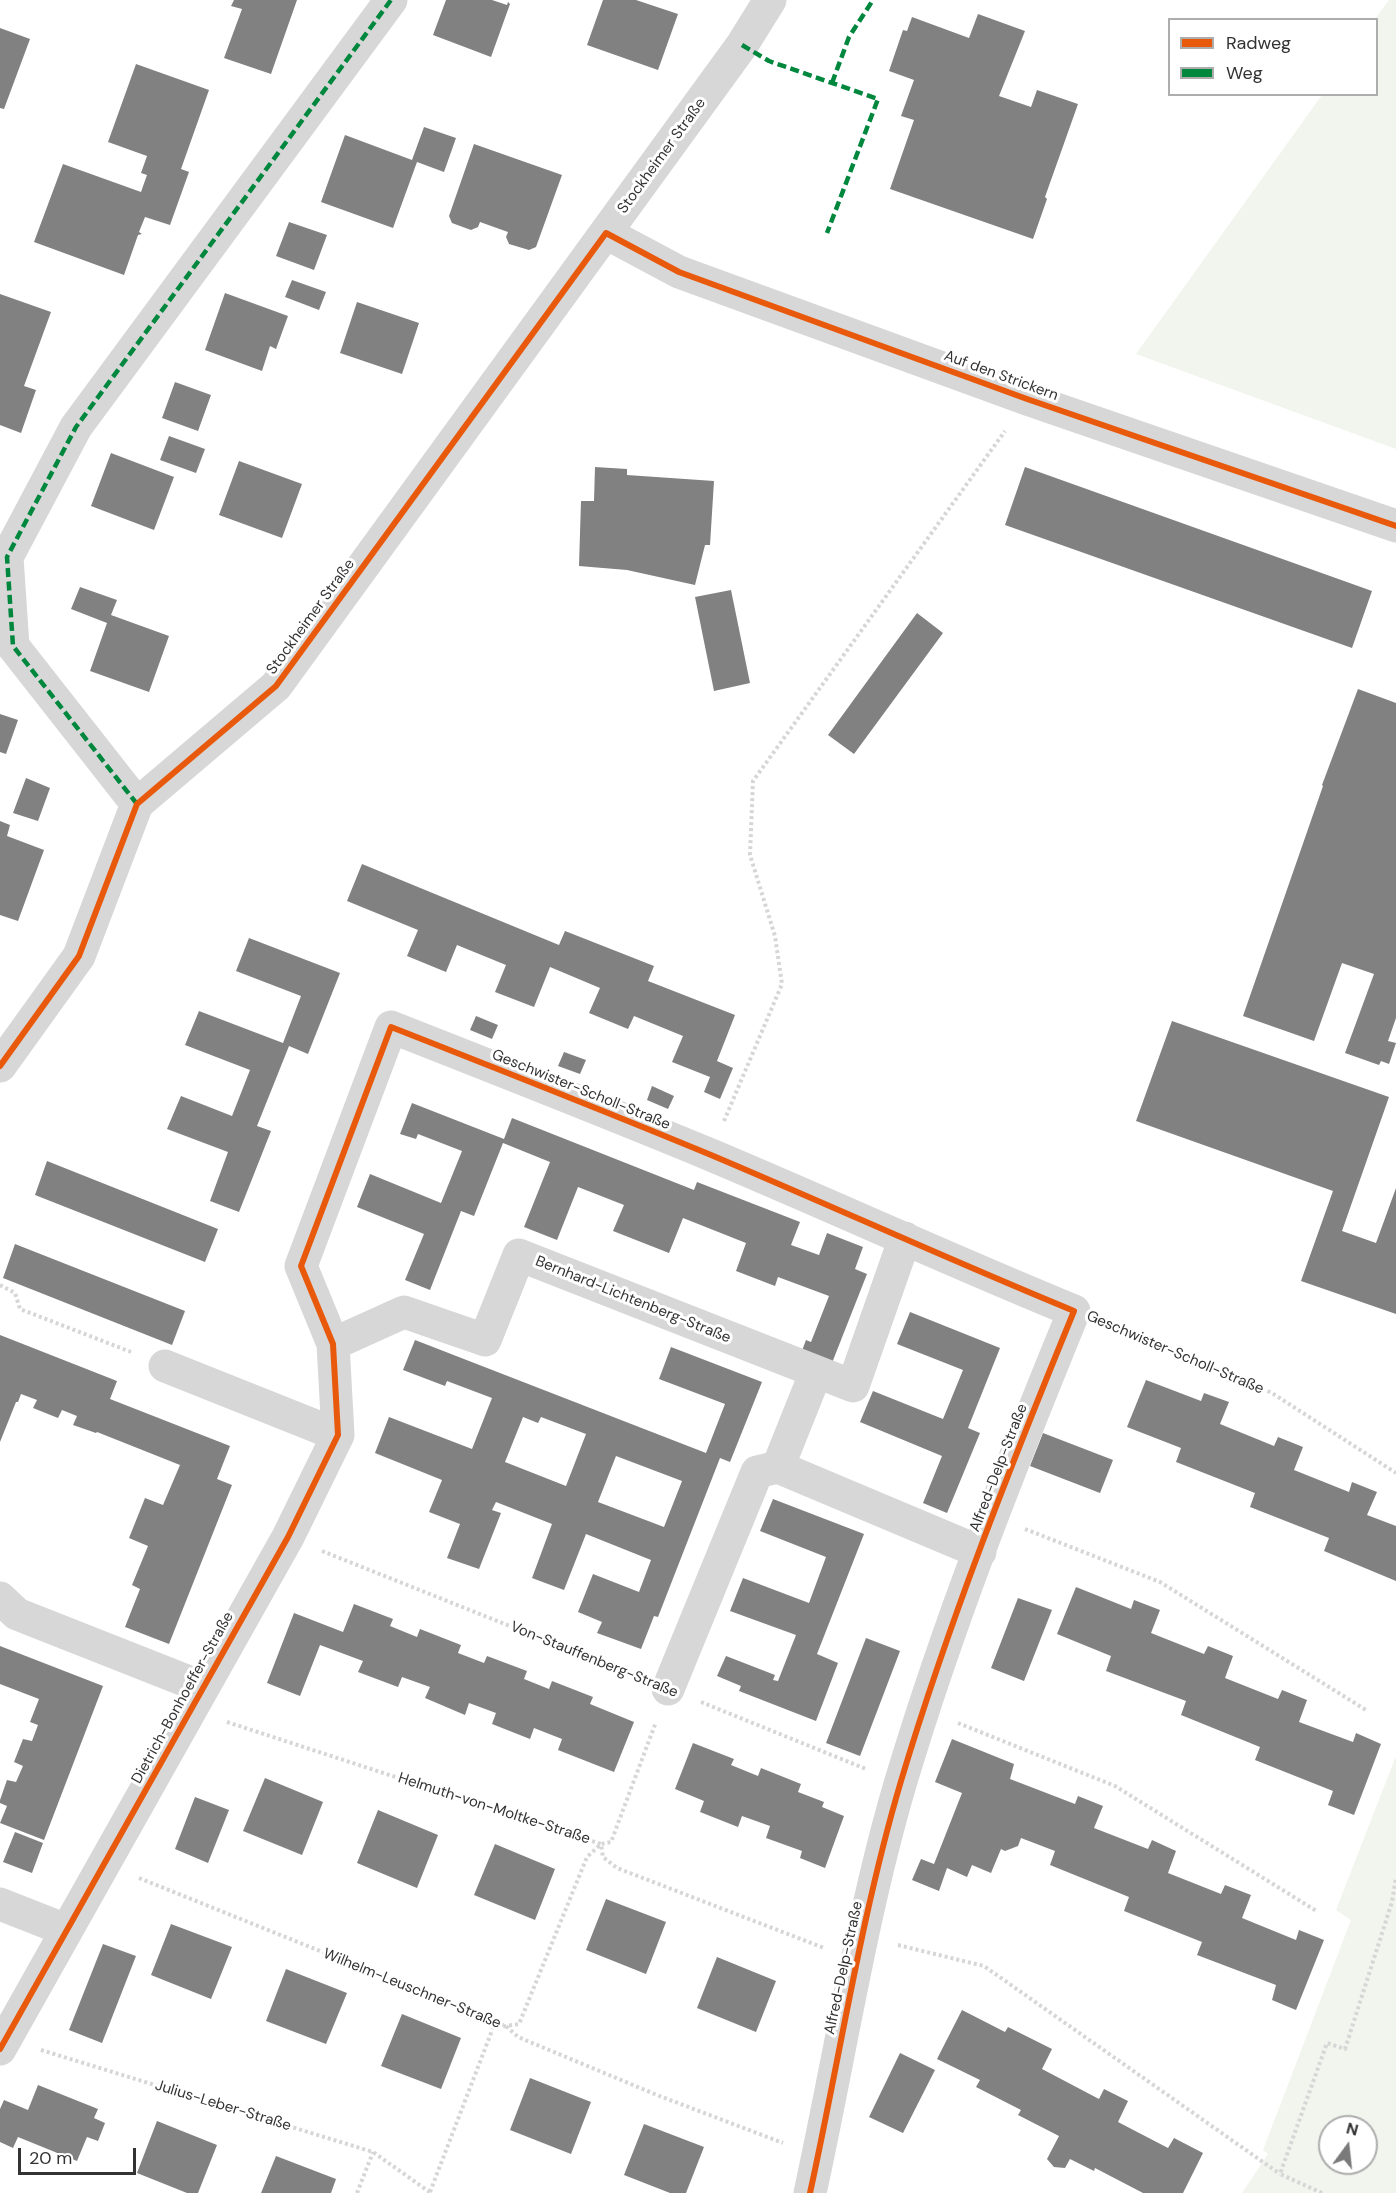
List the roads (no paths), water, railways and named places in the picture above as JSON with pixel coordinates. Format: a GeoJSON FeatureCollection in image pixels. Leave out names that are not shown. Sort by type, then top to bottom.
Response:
{"type":"FeatureCollection","features":[{"type":"Feature","properties":{"kind":"street"},"geometry":{"type":"LineString","coordinates":[[137,804],[13,646],[7,557],[76,427],[390,0]]}},
{"type":"Feature","properties":{"kind":"street","name":"Stockheimer Straße"},"geometry":{"type":"LineString","coordinates":[[0,1066],[79,956],[137,804],[276,686],[742,45],[770,0]]}},
{"type":"Feature","properties":{"kind":"street","name":"Auf den Strickern"},"geometry":{"type":"LineString","coordinates":[[606,233],[679,272],[1028,399],[1396,526]]}},
{"type":"Feature","properties":{"kind":"street","name":"Geschwister-Scholl-Straße"},"geometry":{"type":"LineString","coordinates":[[333,1344],[301,1266],[391,1027],[710,1155],[905,1238],[983,1274],[1074,1311]]}},
{"type":"Feature","properties":{"kind":"street","name":"Bernhard-Lichtenberg-Straße"},"geometry":{"type":"LineString","coordinates":[[333,1344],[404,1312],[485,1340],[519,1255],[853,1386],[905,1238]]}},
{"type":"Feature","properties":{"kind":"street","name":"Alfred-Delp-Straße"},"geometry":{"type":"LineString","coordinates":[[810,2193],[859,1948],[901,1783],[991,1515],[1074,1311]]}},
{"type":"Feature","properties":{"kind":"street","name":"Dietrich-Bonhoeffer-Straße"},"geometry":{"type":"LineString","coordinates":[[3,2044],[288,1537],[338,1435],[333,1344]]}},
{"type":"Feature","properties":{"kind":"street"},"geometry":{"type":"LineString","coordinates":[[165,1366],[338,1435]]}},
{"type":"Feature","properties":{"kind":"street"},"geometry":{"type":"LineString","coordinates":[[778,1467],[816,1372]]}},
{"type":"Feature","properties":{"kind":"street"},"geometry":{"type":"LineString","coordinates":[[668,1689],[757,1472],[778,1467],[980,1552]]}},
{"type":"Feature","properties":{"kind":"street","name":"Dietrich-Bonhoeffer-Straße"},"geometry":{"type":"LineString","coordinates":[[0,1599],[16,1614],[202,1687]]}},
{"type":"Feature","properties":{"kind":"street"},"geometry":{"type":"LineString","coordinates":[[0,1904],[66,1930]]}}]}
